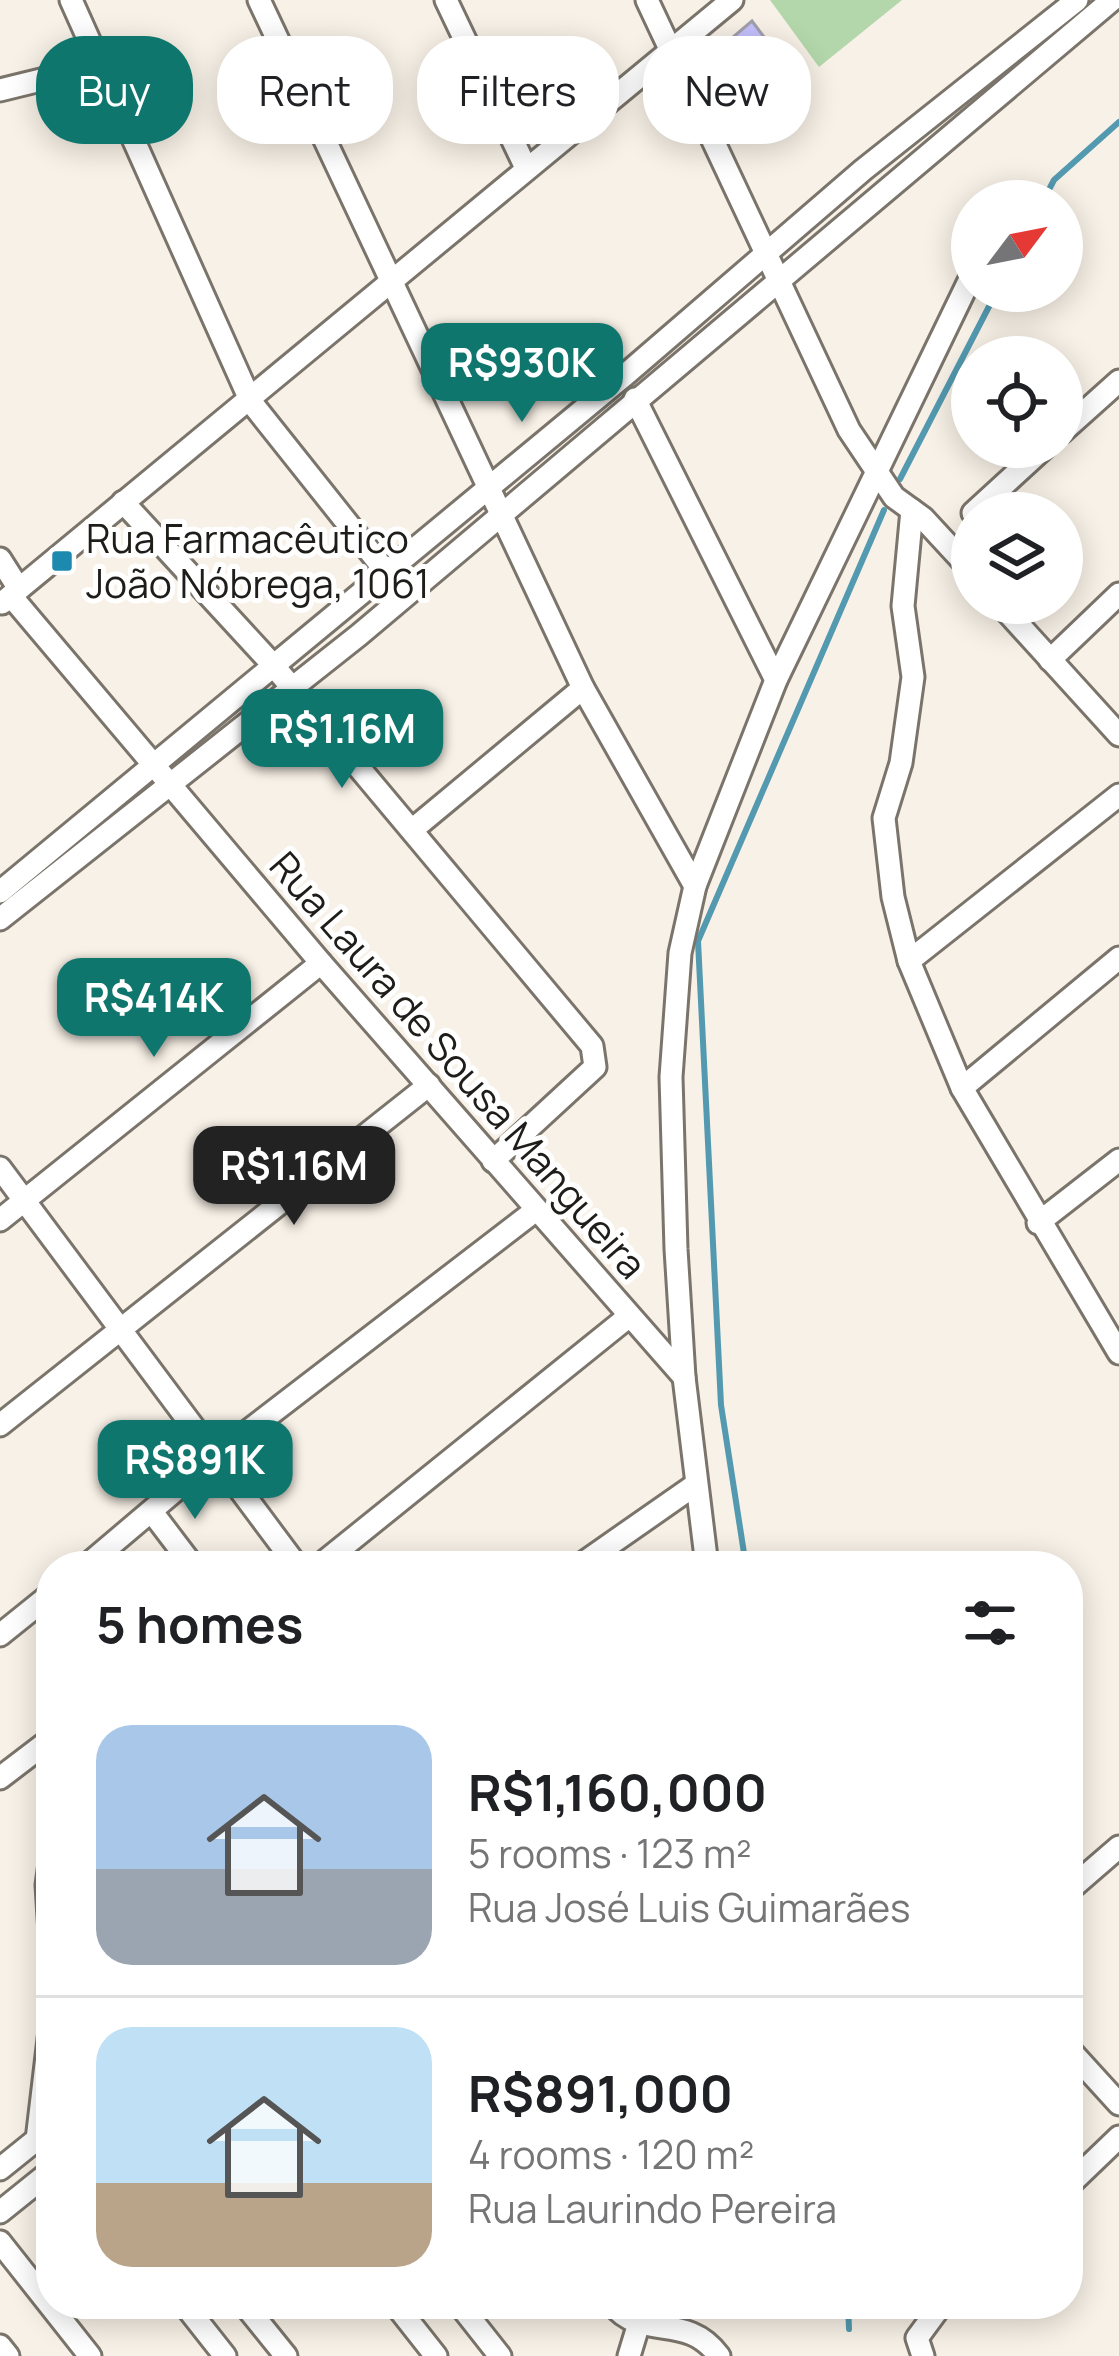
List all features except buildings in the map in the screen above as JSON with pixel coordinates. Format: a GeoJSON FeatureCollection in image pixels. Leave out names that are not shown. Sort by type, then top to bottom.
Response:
{"type":"FeatureCollection","features":[{"type":"Feature","properties":{"kind":"street"},"geometry":{"type":"LineString","coordinates":[[71,0],[88,36]]}},
{"type":"Feature","properties":{"kind":"street"},"geometry":{"type":"LineString","coordinates":[[259,0],[583,688],[695,886]]}},
{"type":"Feature","properties":{"kind":"street"},"geometry":{"type":"LineString","coordinates":[[446,0],[526,168]]}},
{"type":"Feature","properties":{"kind":"street"},"geometry":{"type":"LineString","coordinates":[[647,0],[666,36]]}},
{"type":"Feature","properties":{"kind":"street"},"geometry":{"type":"LineString","coordinates":[[687,36],[732,0]]}},
{"type":"Feature","properties":{"kind":"street"},"geometry":{"type":"LineString","coordinates":[[0,892],[489,489],[767,250],[1077,0]]}},
{"type":"Feature","properties":{"kind":"street"},"geometry":{"type":"LineString","coordinates":[[0,919],[406,596],[1112,0]]}},
{"type":"Feature","properties":{"kind":"street"},"geometry":{"type":"LineString","coordinates":[[10,596],[251,402],[390,280],[643,72]]}},
{"type":"Feature","properties":{"kind":"street"},"geometry":{"type":"LineString","coordinates":[[0,90],[36,81]]}},
{"type":"Feature","properties":{"kind":"street"},"geometry":{"type":"LineString","coordinates":[[137,144],[251,402],[406,596]]}},
{"type":"Feature","properties":{"kind":"street"},"geometry":{"type":"LineString","coordinates":[[717,144],[778,283],[876,473],[951,547]]}},
{"type":"Feature","properties":{"kind":"street"},"geometry":{"type":"LineString","coordinates":[[705,1551],[684,1377],[671,1025],[695,886],[776,680],[954,312]]}},
{"type":"Feature","properties":{"kind":"street"},"geometry":{"type":"LineString","coordinates":[[1083,413],[1119,381]]}},
{"type":"Feature","properties":{"kind":"street"},"geometry":{"type":"LineString","coordinates":[[635,399],[776,680]]}},
{"type":"Feature","properties":{"kind":"street"},"geometry":{"type":"LineString","coordinates":[[995,492],[1022,468]]}},
{"type":"Feature","properties":{"kind":"street"},"geometry":{"type":"LineString","coordinates":[[123,502],[273,665],[584,1033],[597,1056],[580,1084],[493,1161]]}},
{"type":"Feature","properties":{"kind":"street"},"geometry":{"type":"LineString","coordinates":[[911,510],[902,607],[914,676],[901,763],[884,818],[893,897],[909,962],[962,1088],[1119,1353]]}},
{"type":"Feature","properties":{"kind":"street"},"geometry":{"type":"LineString","coordinates":[[944,539],[951,532]]}},
{"type":"Feature","properties":{"kind":"street","name":"Rua Laura de Sousa Mangueira"},"geometry":{"type":"LineString","coordinates":[[0,559],[10,596],[628,1318],[684,1377]]}},
{"type":"Feature","properties":{"kind":"street"},"geometry":{"type":"LineString","coordinates":[[1050,660],[1119,593]]}},
{"type":"Feature","properties":{"kind":"street"},"geometry":{"type":"LineString","coordinates":[[1018,624],[1119,735]]}},
{"type":"Feature","properties":{"kind":"street"},"geometry":{"type":"LineString","coordinates":[[412,830],[583,688]]}},
{"type":"Feature","properties":{"kind":"street"},"geometry":{"type":"LineString","coordinates":[[909,962],[1119,795]]}},
{"type":"Feature","properties":{"kind":"street"},"geometry":{"type":"LineString","coordinates":[[962,1088],[1119,958]]}},
{"type":"Feature","properties":{"kind":"street"},"geometry":{"type":"LineString","coordinates":[[0,1220],[322,963]]}},
{"type":"Feature","properties":{"kind":"street"},"geometry":{"type":"LineString","coordinates":[[0,1425],[430,1085]]}},
{"type":"Feature","properties":{"kind":"street"},"geometry":{"type":"LineString","coordinates":[[1038,1223],[1119,1160]]}},
{"type":"Feature","properties":{"kind":"street"},"geometry":{"type":"LineString","coordinates":[[0,1168],[286,1551]]}},
{"type":"Feature","properties":{"kind":"street"},"geometry":{"type":"LineString","coordinates":[[104,1551],[217,1455],[536,1210]]}},
{"type":"Feature","properties":{"kind":"street"},"geometry":{"type":"LineString","coordinates":[[338,1551],[628,1318]]}},
{"type":"Feature","properties":{"kind":"street"},"geometry":{"type":"LineString","coordinates":[[601,1551],[695,1485]]}},
{"type":"Feature","properties":{"kind":"street"},"geometry":{"type":"LineString","coordinates":[[152,1512],[182,1551]]}},
{"type":"Feature","properties":{"kind":"street"},"geometry":{"type":"LineString","coordinates":[[0,1636],[36,1606]]}},
{"type":"Feature","properties":{"kind":"street"},"geometry":{"type":"LineString","coordinates":[[0,1778],[36,1750]]}},
{"type":"Feature","properties":{"kind":"street"},"geometry":{"type":"LineString","coordinates":[[1083,1878],[1119,1847]]}},
{"type":"Feature","properties":{"kind":"street"},"geometry":{"type":"LineString","coordinates":[[1083,2064],[1119,2104]]}},
{"type":"Feature","properties":{"kind":"street"},"geometry":{"type":"LineString","coordinates":[[1083,2172],[1119,2137]]}},
{"type":"Feature","properties":{"kind":"street"},"geometry":{"type":"LineString","coordinates":[[0,2169],[36,2140]]}},
{"type":"Feature","properties":{"kind":"street"},"geometry":{"type":"LineString","coordinates":[[0,2212],[36,2183]]}},
{"type":"Feature","properties":{"kind":"street"},"geometry":{"type":"LineString","coordinates":[[0,2242],[36,2288]]}},
{"type":"Feature","properties":{"kind":"street"},"geometry":{"type":"LineString","coordinates":[[61,2319],[90,2356]]}},
{"type":"Feature","properties":{"kind":"street"},"geometry":{"type":"LineString","coordinates":[[196,2319],[225,2356]]}},
{"type":"Feature","properties":{"kind":"street"},"geometry":{"type":"LineString","coordinates":[[256,2319],[286,2356]]}},
{"type":"Feature","properties":{"kind":"street"},"geometry":{"type":"LineString","coordinates":[[407,2319],[436,2356]]}},
{"type":"Feature","properties":{"kind":"street"},"geometry":{"type":"LineString","coordinates":[[471,2319],[500,2356]]}},
{"type":"Feature","properties":{"kind":"street"},"geometry":{"type":"LineString","coordinates":[[632,2319],[639,2324],[692,2330],[719,2356]]}},
{"type":"Feature","properties":{"kind":"street"},"geometry":{"type":"LineString","coordinates":[[923,2356],[917,2338],[930,2319]]}},
{"type":"Feature","properties":{"kind":"street"},"geometry":{"type":"LineString","coordinates":[[628,2356],[639,2324]]}},
{"type":"Feature","properties":{"kind":"street"},"geometry":{"type":"LineString","coordinates":[[0,2346],[8,2356]]}},
{"type":"Feature","properties":{"kind":"green space"},"geometry":{"type":"Polygon","coordinates":[[[770,0],[902,0],[819,67],[811,56],[811,36],[796,36],[770,0]]]}},
{"type":"Feature","properties":{"kind":"waterway"},"geometry":{"type":"LineString","coordinates":[[1054,180],[1119,122]]}},
{"type":"Feature","properties":{"kind":"waterway"},"geometry":{"type":"LineString","coordinates":[[900,479],[986,312]]}},
{"type":"Feature","properties":{"kind":"waterway"},"geometry":{"type":"LineString","coordinates":[[744,1551],[721,1405],[698,941],[884,510]]}},
{"type":"Feature","properties":{"kind":"waterway"},"geometry":{"type":"LineString","coordinates":[[849,2319],[849,2329]]}},
{"type":"Feature","properties":{"kind":"place","name":"Rua Farmacêutico João Nóbrega, 1061"},"geometry":{"type":"Point","coordinates":[62,561]}}]}
